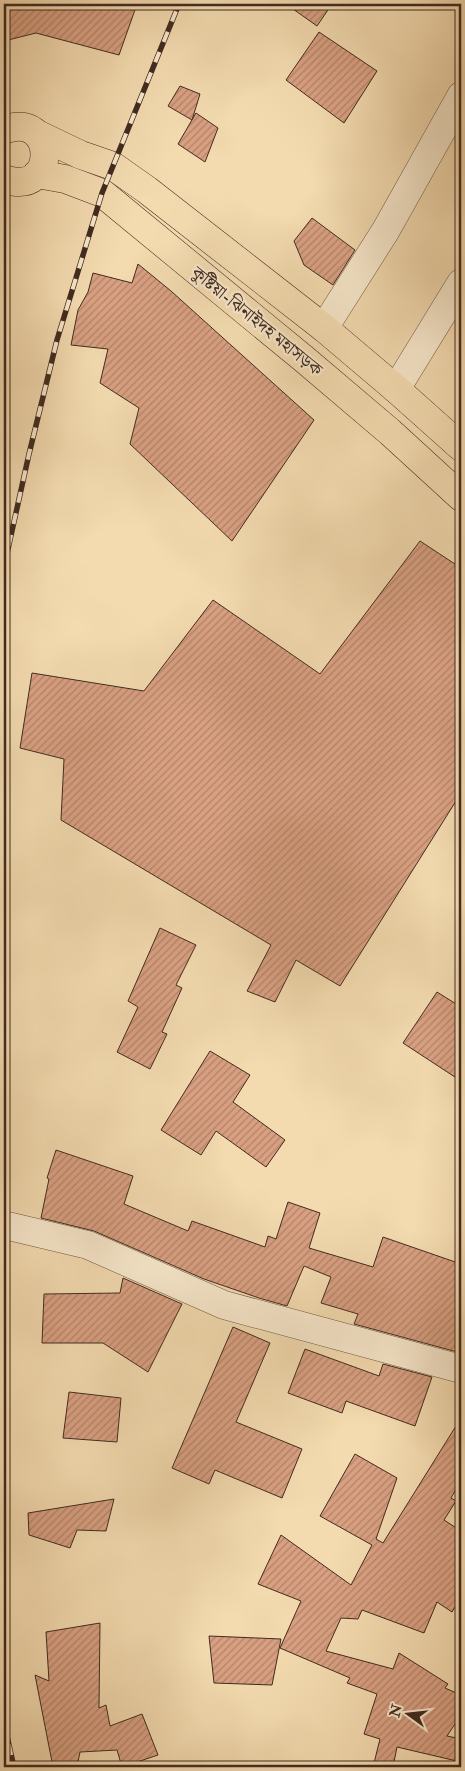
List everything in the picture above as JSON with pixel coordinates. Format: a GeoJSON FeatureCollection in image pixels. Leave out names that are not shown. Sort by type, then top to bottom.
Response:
{"type":"FeatureCollection","features":[{"type":"Feature","properties":{"kind":"highway","name":"কুষ্টিয়া-ঝিনাইদহ মহাসড়ক"},"geometry":{"type":"LineString","coordinates":[[4,130],[11,127],[24,127],[81,156],[113,166],[147,190],[324,328],[461,447]]}},
{"type":"Feature","properties":{"kind":"highway"},"geometry":{"type":"LineString","coordinates":[[4,179],[12,182],[29,180],[42,168],[45,148],[37,134]]}},
{"type":"Feature","properties":{"kind":"highway","name":"কুষ্টিয়া-ঝিনাইদহ মহাসড়ক"},"geometry":{"type":"LineString","coordinates":[[37,174],[64,179],[102,193],[368,414],[461,497]]}},
{"type":"Feature","properties":{"kind":"highway"},"geometry":{"type":"LineString","coordinates":[[237,304],[256,275]]}},
{"type":"Feature","properties":{"kind":"street"},"geometry":{"type":"LineString","coordinates":[[324,328],[386,230],[461,96]]}},
{"type":"Feature","properties":{"kind":"street"},"geometry":{"type":"LineString","coordinates":[[396,389],[461,283]]}},
{"type":"Feature","properties":{"kind":"street"},"geometry":{"type":"LineString","coordinates":[[4,1225],[88,1245],[224,1305],[461,1369]]}},
{"type":"Feature","properties":{"kind":"building"},"geometry":{"type":"Polygon","coordinates":[[[4,4],[137,4],[119,55],[36,33],[8,40],[4,20],[4,4]]]}},
{"type":"Feature","properties":{"kind":"building"},"geometry":{"type":"Polygon","coordinates":[[[286,4],[332,4],[317,26],[286,4]]]}},
{"type":"Feature","properties":{"kind":"building"},"geometry":{"type":"Polygon","coordinates":[[[319,32],[377,71],[344,123],[286,80],[319,32]]]}},
{"type":"Feature","properties":{"kind":"building"},"geometry":{"type":"Polygon","coordinates":[[[180,86],[200,94],[192,120],[168,106],[180,86]]]}},
{"type":"Feature","properties":{"kind":"building"},"geometry":{"type":"Polygon","coordinates":[[[196,113],[218,128],[205,162],[178,144],[196,113]]]}},
{"type":"Feature","properties":{"kind":"building"},"geometry":{"type":"Polygon","coordinates":[[[312,218],[355,250],[333,285],[304,265],[294,241],[312,218]]]}},
{"type":"Feature","properties":{"kind":"building"},"geometry":{"type":"Polygon","coordinates":[[[138,264],[171,291],[314,420],[232,541],[130,444],[139,408],[100,383],[108,349],[71,345],[78,310],[88,292],[93,273],[132,283],[138,264]]]}},
{"type":"Feature","properties":{"kind":"building"},"geometry":{"type":"Polygon","coordinates":[[[420,541],[461,568],[461,793],[340,986],[296,960],[275,1002],[247,991],[271,945],[61,820],[64,759],[20,748],[32,673],[144,691],[213,600],[320,674],[420,541]]]}},
{"type":"Feature","properties":{"kind":"building"},"geometry":{"type":"Polygon","coordinates":[[[160,928],[196,945],[176,985],[182,988],[162,1032],[167,1034],[150,1069],[117,1052],[138,1007],[128,1001],[160,928]]]}},
{"type":"Feature","properties":{"kind":"building"},"geometry":{"type":"Polygon","coordinates":[[[437,992],[461,1007],[461,1081],[403,1043],[437,992]]]}},
{"type":"Feature","properties":{"kind":"building"},"geometry":{"type":"Polygon","coordinates":[[[210,1051],[250,1075],[233,1102],[285,1140],[266,1167],[216,1131],[201,1155],[161,1130],[210,1051]]]}},
{"type":"Feature","properties":{"kind":"building"},"geometry":{"type":"Polygon","coordinates":[[[56,1150],[133,1176],[124,1204],[188,1231],[192,1221],[265,1247],[268,1236],[276,1239],[288,1202],[320,1213],[309,1248],[373,1267],[383,1237],[461,1264],[461,1353],[354,1324],[358,1314],[321,1303],[331,1277],[304,1266],[287,1306],[204,1279],[94,1231],[41,1218],[49,1179],[47,1178],[56,1150]]]}},
{"type":"Feature","properties":{"kind":"building"},"geometry":{"type":"Polygon","coordinates":[[[123,1278],[182,1304],[148,1372],[103,1343],[42,1343],[44,1294],[120,1293],[123,1278]]]}},
{"type":"Feature","properties":{"kind":"building"},"geometry":{"type":"Polygon","coordinates":[[[233,1327],[270,1343],[236,1422],[302,1449],[282,1498],[215,1470],[209,1484],[172,1468],[233,1327]]]}},
{"type":"Feature","properties":{"kind":"building"},"geometry":{"type":"Polygon","coordinates":[[[305,1349],[379,1376],[383,1364],[432,1377],[415,1426],[346,1401],[342,1413],[288,1393],[305,1349]]]}},
{"type":"Feature","properties":{"kind":"building"},"geometry":{"type":"Polygon","coordinates":[[[69,1392],[121,1398],[117,1442],[63,1438],[69,1392]]]}},
{"type":"Feature","properties":{"kind":"building"},"geometry":{"type":"Polygon","coordinates":[[[461,1418],[461,1480],[451,1498],[456,1501],[444,1520],[461,1531],[461,1597],[452,1612],[437,1602],[424,1633],[362,1610],[358,1619],[341,1618],[326,1651],[393,1669],[399,1653],[448,1684],[445,1688],[461,1695],[461,1715],[447,1736],[461,1739],[461,1762],[397,1747],[393,1767],[373,1767],[380,1739],[364,1734],[377,1694],[347,1683],[350,1678],[280,1648],[301,1601],[258,1584],[281,1535],[351,1585],[372,1545],[320,1516],[355,1454],[397,1478],[376,1539],[383,1543],[461,1418]]]}},
{"type":"Feature","properties":{"kind":"building"},"geometry":{"type":"Polygon","coordinates":[[[114,1499],[106,1531],[77,1530],[70,1548],[29,1535],[28,1513],[114,1499]]]}},
{"type":"Feature","properties":{"kind":"building"},"geometry":{"type":"Polygon","coordinates":[[[100,1623],[99,1708],[106,1705],[110,1726],[142,1714],[158,1755],[122,1767],[117,1750],[80,1752],[77,1767],[53,1767],[35,1675],[49,1681],[46,1632],[100,1623]]]}},
{"type":"Feature","properties":{"kind":"building"},"geometry":{"type":"Polygon","coordinates":[[[209,1636],[281,1639],[272,1685],[214,1683],[209,1636]]]}},
{"type":"Feature","properties":{"kind":"railway"},"geometry":{"type":"LineString","coordinates":[[4,567],[57,340],[102,193],[179,4]]}},
{"type":"Feature","properties":{"kind":"railway"},"geometry":{"type":"LineString","coordinates":[[4,1723],[14,1767]]}}]}
